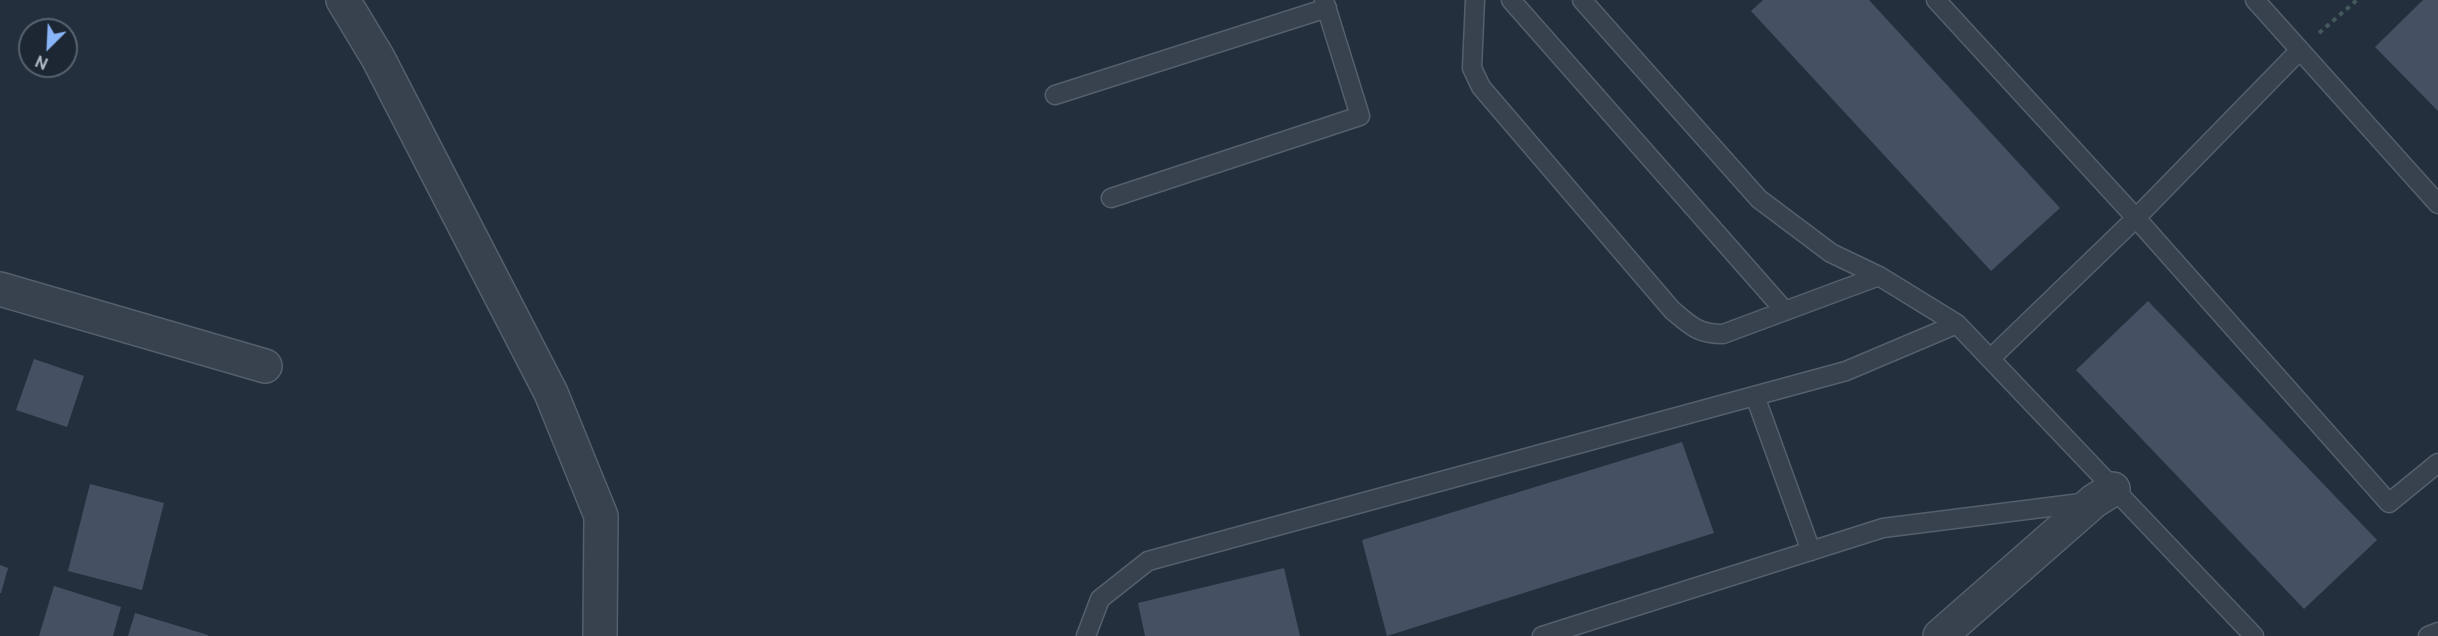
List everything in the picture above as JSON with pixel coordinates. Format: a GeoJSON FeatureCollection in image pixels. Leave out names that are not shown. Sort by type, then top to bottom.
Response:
{"type":"FeatureCollection","features":[{"type":"Feature","properties":{"kind":"street"},"geometry":{"type":"LineString","coordinates":[[343,0],[389,79],[559,414],[600,516],[600,636]]}},
{"type":"Feature","properties":{"kind":"street"},"geometry":{"type":"LineString","coordinates":[[0,289],[265,366]]}},
{"type":"Feature","properties":{"kind":"street"},"geometry":{"type":"LineString","coordinates":[[1940,636],[2104,495]]}},
{"type":"Feature","properties":{"kind":"lane"},"geometry":{"type":"LineString","coordinates":[[1474,0],[1472,68],[1481,87],[1672,310],[1705,334],[1723,334],[1880,276]]}},
{"type":"Feature","properties":{"kind":"lane"},"geometry":{"type":"LineString","coordinates":[[1510,0],[1785,311]]}},
{"type":"Feature","properties":{"kind":"lane"},"geometry":{"type":"LineString","coordinates":[[1582,0],[1759,199],[1831,253],[1880,276],[1957,324],[1990,359],[2104,495],[2254,636]]}},
{"type":"Feature","properties":{"kind":"lane"},"geometry":{"type":"LineString","coordinates":[[1936,0],[2136,218],[2389,502],[2438,463]]}},
{"type":"Feature","properties":{"kind":"lane"},"geometry":{"type":"LineString","coordinates":[[2255,0],[2438,204]]}},
{"type":"Feature","properties":{"kind":"lane"},"geometry":{"type":"LineString","coordinates":[[1054,95],[1325,4],[1360,116],[1111,198]]}},
{"type":"Feature","properties":{"kind":"lane"},"geometry":{"type":"LineString","coordinates":[[1990,359],[2136,218],[2300,50]]}},
{"type":"Feature","properties":{"kind":"lane"},"geometry":{"type":"LineString","coordinates":[[1086,636],[1100,599],[1148,561],[1846,371],[1957,324]]}},
{"type":"Feature","properties":{"kind":"lane"},"geometry":{"type":"LineString","coordinates":[[1755,396],[1811,551]]}},
{"type":"Feature","properties":{"kind":"lane"},"geometry":{"type":"LineString","coordinates":[[1542,636],[1883,528],[2104,495]]}},
{"type":"Feature","properties":{"kind":"lane"},"geometry":{"type":"LineString","coordinates":[[2428,636],[2438,632]]}},
{"type":"Feature","properties":{"kind":"path"},"geometry":{"type":"LineString","coordinates":[[2300,50],[2357,0]]}},
{"type":"Feature","properties":{"kind":"building"},"geometry":{"type":"Polygon","coordinates":[[[1763,0],[1869,0],[2060,208],[1991,271],[1751,11],[1763,0]]]}},
{"type":"Feature","properties":{"kind":"building"},"geometry":{"type":"Polygon","coordinates":[[[2423,0],[2438,0],[2438,111],[2375,47],[2423,0]]]}},
{"type":"Feature","properties":{"kind":"building"},"geometry":{"type":"Polygon","coordinates":[[[2148,301],[2377,540],[2304,609],[2076,370],[2148,301]]]}},
{"type":"Feature","properties":{"kind":"building"},"geometry":{"type":"Polygon","coordinates":[[[34,359],[84,376],[67,427],[16,410],[34,359]]]}},
{"type":"Feature","properties":{"kind":"building"},"geometry":{"type":"Polygon","coordinates":[[[1682,442],[1714,533],[1387,636],[1362,540],[1682,442]]]}},
{"type":"Feature","properties":{"kind":"building"},"geometry":{"type":"Polygon","coordinates":[[[90,484],[164,503],[142,590],[68,571],[90,484]]]}},
{"type":"Feature","properties":{"kind":"building"},"geometry":{"type":"Polygon","coordinates":[[[0,565],[8,568],[1,593],[0,593],[0,565]]]}},
{"type":"Feature","properties":{"kind":"building"},"geometry":{"type":"Polygon","coordinates":[[[1284,568],[1300,636],[1145,636],[1138,603],[1284,568]]]}},
{"type":"Feature","properties":{"kind":"building"},"geometry":{"type":"Polygon","coordinates":[[[54,586],[121,607],[113,636],[39,636],[54,586]]]}},
{"type":"Feature","properties":{"kind":"building"},"geometry":{"type":"Polygon","coordinates":[[[135,613],[208,635],[208,636],[128,636],[135,613]]]}}]}
